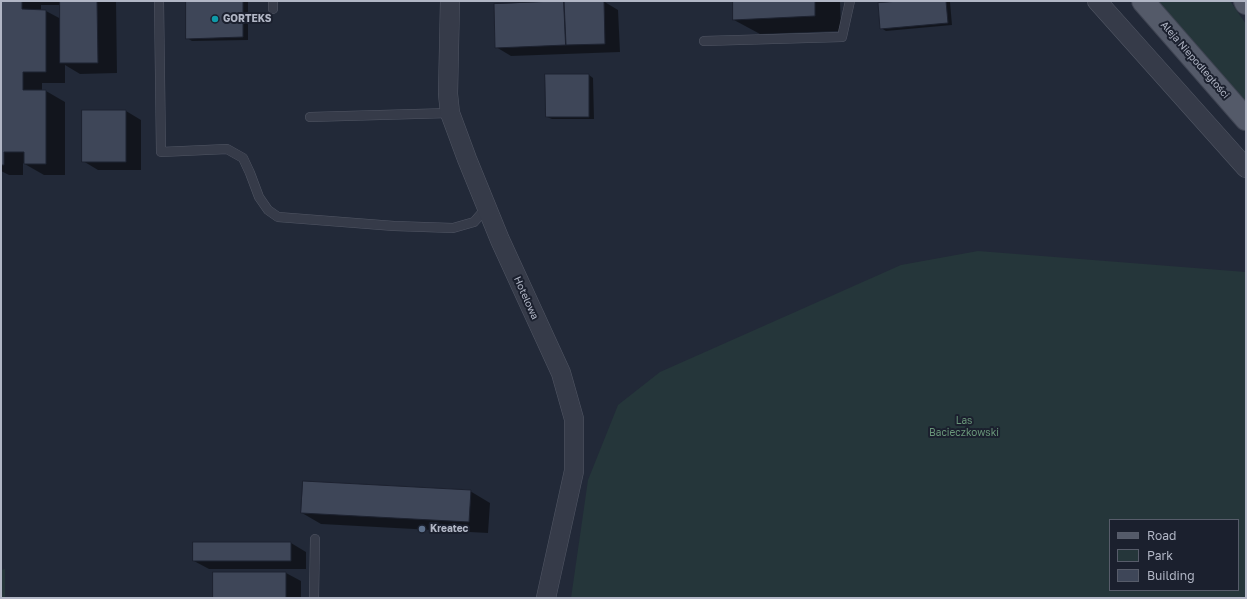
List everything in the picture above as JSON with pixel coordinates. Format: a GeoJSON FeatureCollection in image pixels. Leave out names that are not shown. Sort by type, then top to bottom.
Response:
{"type":"FeatureCollection","features":[{"type":"Feature","properties":{"kind":"main road","name":"Aleja Niepodległości"},"geometry":{"type":"LineString","coordinates":[[1143,1],[1246,119]]}},
{"type":"Feature","properties":{"kind":"street","name":"Hotelowa"},"geometry":{"type":"LineString","coordinates":[[450,1],[448,94],[450,113],[500,240],[560,373],[574,420],[574,471],[546,598]]}},
{"type":"Feature","properties":{"kind":"street"},"geometry":{"type":"LineString","coordinates":[[1097,1],[1246,168]]}},
{"type":"Feature","properties":{"kind":"lane"},"geometry":{"type":"LineString","coordinates":[[159,1],[161,152],[227,149],[238,155],[243,158],[259,197],[268,210],[278,217],[394,226],[453,228],[474,222],[487,207]]}},
{"type":"Feature","properties":{"kind":"lane"},"geometry":{"type":"LineString","coordinates":[[704,42],[842,37],[850,1]]}},
{"type":"Feature","properties":{"kind":"lane"},"geometry":{"type":"LineString","coordinates":[[310,117],[450,113]]}},
{"type":"Feature","properties":{"kind":"lane"},"geometry":{"type":"LineString","coordinates":[[314,598],[315,539]]}},
{"type":"Feature","properties":{"kind":"green space"},"geometry":{"type":"Polygon","coordinates":[[[1157,1],[1230,1],[1246,24],[1246,103],[1157,1]]]}},
{"type":"Feature","properties":{"kind":"green space","name":"Las Bacieczkowski"},"geometry":{"type":"Polygon","coordinates":[[[978,251],[1246,272],[1246,598],[571,598],[588,480],[618,405],[660,372],[901,265],[978,251]]]}},
{"type":"Feature","properties":{"kind":"green space"},"geometry":{"type":"Polygon","coordinates":[[[5,569],[5,598],[1,598],[1,570],[5,569]]]}},
{"type":"Feature","properties":{"kind":"building"},"geometry":{"type":"Polygon","coordinates":[[[1,1],[22,1],[22,9],[46,10],[46,72],[23,72],[23,90],[46,90],[46,164],[24,164],[24,152],[4,152],[4,165],[1,165],[1,1]]]}},
{"type":"Feature","properties":{"kind":"building"},"geometry":{"type":"Polygon","coordinates":[[[60,1],[97,1],[98,63],[60,63],[60,1]]]}},
{"type":"Feature","properties":{"kind":"building","name":"GORTEKS"},"geometry":{"type":"Polygon","coordinates":[[[186,1],[243,1],[243,37],[186,39],[186,1]]]}},
{"type":"Feature","properties":{"kind":"building"},"geometry":{"type":"Polygon","coordinates":[[[564,1],[604,1],[605,44],[566,45],[564,1]]]}},
{"type":"Feature","properties":{"kind":"building"},"geometry":{"type":"Polygon","coordinates":[[[564,1],[566,45],[495,48],[494,4],[564,1]]]}},
{"type":"Feature","properties":{"kind":"building"},"geometry":{"type":"Polygon","coordinates":[[[733,1],[815,1],[815,16],[733,20],[733,1]]]}},
{"type":"Feature","properties":{"kind":"building"},"geometry":{"type":"Polygon","coordinates":[[[900,1],[946,1],[948,23],[880,29],[878,3],[900,1]]]}},
{"type":"Feature","properties":{"kind":"building"},"geometry":{"type":"Polygon","coordinates":[[[545,74],[589,74],[589,117],[546,117],[545,74]]]}},
{"type":"Feature","properties":{"kind":"building"},"geometry":{"type":"Polygon","coordinates":[[[82,110],[126,110],[126,162],[82,162],[82,110]]]}},
{"type":"Feature","properties":{"kind":"building"},"geometry":{"type":"Polygon","coordinates":[[[303,481],[471,490],[469,522],[301,513],[303,481]]]}},
{"type":"Feature","properties":{"kind":"building"},"geometry":{"type":"Polygon","coordinates":[[[193,542],[291,542],[291,561],[193,561],[193,542]]]}},
{"type":"Feature","properties":{"kind":"building"},"geometry":{"type":"Polygon","coordinates":[[[213,572],[286,572],[286,598],[213,598],[213,572]]]}},
{"type":"Feature","properties":{"kind":"place","name":"GORTEKS"},"geometry":{"type":"Point","coordinates":[215,19]}},
{"type":"Feature","properties":{"kind":"place","name":"Kreatec"},"geometry":{"type":"Point","coordinates":[422,529]}}]}
